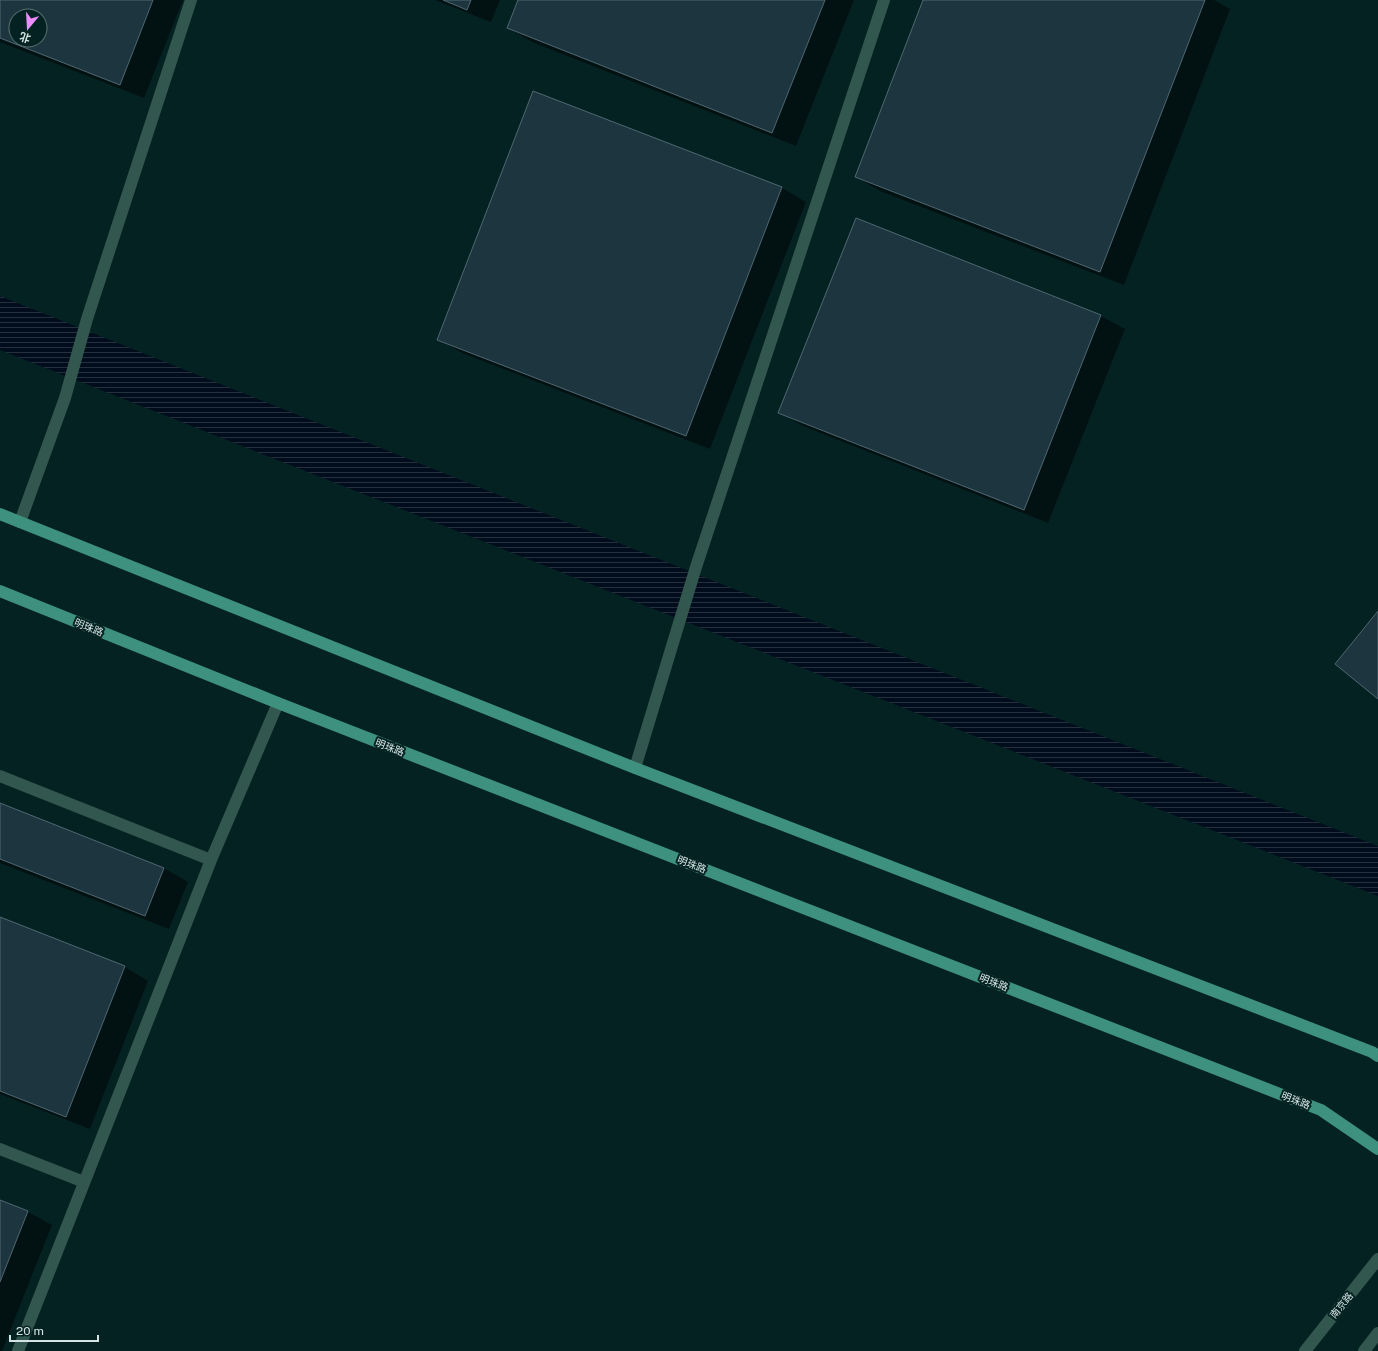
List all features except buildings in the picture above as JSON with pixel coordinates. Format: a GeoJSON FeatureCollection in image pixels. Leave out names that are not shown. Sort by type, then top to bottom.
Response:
{"type":"FeatureCollection","features":[{"type":"Feature","properties":{"kind":"main road"},"geometry":{"type":"LineString","coordinates":[[0,514],[636,768],[1364,1049],[1378,1056]]}},
{"type":"Feature","properties":{"kind":"main road","name":"明珠路"},"geometry":{"type":"LineString","coordinates":[[0,591],[278,703],[1321,1110],[1378,1149]]}},
{"type":"Feature","properties":{"kind":"street"},"geometry":{"type":"LineString","coordinates":[[20,522],[65,398],[87,319],[191,0]]}},
{"type":"Feature","properties":{"kind":"street"},"geometry":{"type":"LineString","coordinates":[[636,768],[696,567],[884,0]]}},
{"type":"Feature","properties":{"kind":"street"},"geometry":{"type":"LineString","coordinates":[[18,1351],[210,860],[278,703]]}},
{"type":"Feature","properties":{"kind":"street"},"geometry":{"type":"LineString","coordinates":[[0,776],[210,860]]}},
{"type":"Feature","properties":{"kind":"street"},"geometry":{"type":"LineString","coordinates":[[0,1149],[84,1182]]}},
{"type":"Feature","properties":{"kind":"street","name":"南京路"},"geometry":{"type":"LineString","coordinates":[[1305,1351],[1378,1259]]}},
{"type":"Feature","properties":{"kind":"street"},"geometry":{"type":"LineString","coordinates":[[1364,1351],[1378,1333]]}},
{"type":"Feature","properties":{"kind":"water"},"geometry":{"type":"Polygon","coordinates":[[[0,296],[1378,846],[1378,896],[0,350],[0,296]]]}}]}
